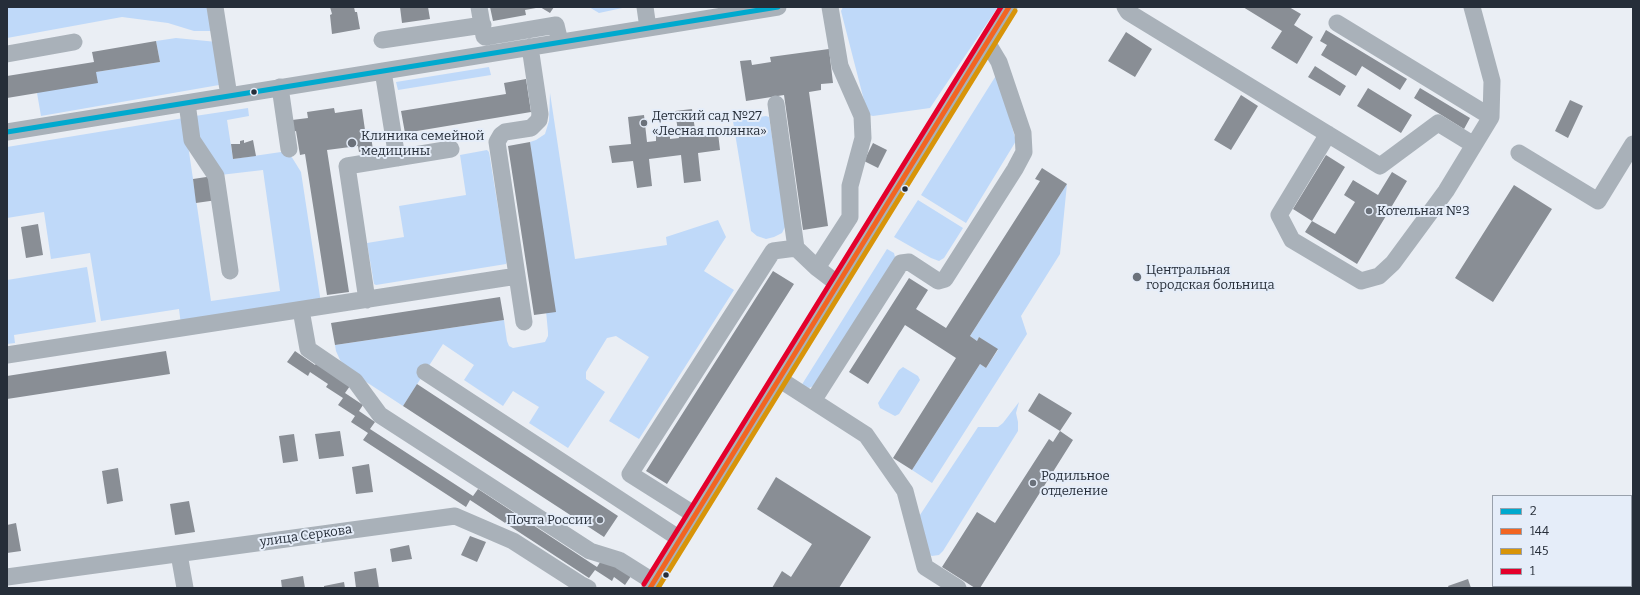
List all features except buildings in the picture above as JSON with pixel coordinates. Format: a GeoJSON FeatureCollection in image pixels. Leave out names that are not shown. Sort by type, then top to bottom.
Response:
{"type":"FeatureCollection","features":[{"type":"Feature","properties":{"kind":"street"},"geometry":{"type":"LineString","coordinates":[[215,7],[229,96]]}},
{"type":"Feature","properties":{"kind":"street"},"geometry":{"type":"LineString","coordinates":[[479,7],[488,54]]}},
{"type":"Feature","properties":{"kind":"street"},"geometry":{"type":"LineString","coordinates":[[645,7],[648,28]]}},
{"type":"Feature","properties":{"kind":"street"},"geometry":{"type":"LineString","coordinates":[[817,268],[850,217],[850,186],[863,138],[862,116],[840,66],[830,7]]}},
{"type":"Feature","properties":{"kind":"street"},"geometry":{"type":"LineString","coordinates":[[302,310],[308,349],[355,380],[380,415],[590,551],[619,560],[652,585],[1008,7]]}},
{"type":"Feature","properties":{"kind":"street"},"geometry":{"type":"LineString","coordinates":[[1125,7],[1128,12],[1380,166],[1438,123],[1474,145]]}},
{"type":"Feature","properties":{"kind":"street"},"geometry":{"type":"LineString","coordinates":[[1328,134],[1279,215],[1292,240],[1360,282],[1379,276],[1393,263],[1446,191],[1491,117],[1492,80],[1472,7]]}},
{"type":"Feature","properties":{"kind":"street"},"geometry":{"type":"LineString","coordinates":[[7,132],[772,8]]}},
{"type":"Feature","properties":{"kind":"street"},"geometry":{"type":"LineString","coordinates":[[1337,23],[1491,117]]}},
{"type":"Feature","properties":{"kind":"street"},"geometry":{"type":"LineString","coordinates":[[382,40],[556,25],[560,42]]}},
{"type":"Feature","properties":{"kind":"street"},"geometry":{"type":"LineString","coordinates":[[7,54],[74,42]]}},
{"type":"Feature","properties":{"kind":"street"},"geometry":{"type":"LineString","coordinates":[[813,401],[901,263],[909,262],[938,280],[945,279],[1015,169],[1024,152],[1023,133],[999,62],[987,42]]}},
{"type":"Feature","properties":{"kind":"street"},"geometry":{"type":"LineString","coordinates":[[524,322],[497,142],[501,134],[531,128],[539,120],[540,114],[530,47]]}},
{"type":"Feature","properties":{"kind":"street"},"geometry":{"type":"LineString","coordinates":[[383,71],[397,158]]}},
{"type":"Feature","properties":{"kind":"street"},"geometry":{"type":"LineString","coordinates":[[280,87],[289,149]]}},
{"type":"Feature","properties":{"kind":"street"},"geometry":{"type":"LineString","coordinates":[[187,102],[192,140],[216,176],[230,271]]}},
{"type":"Feature","properties":{"kind":"street"},"geometry":{"type":"LineString","coordinates":[[776,104],[796,248],[817,268],[838,284]]}},
{"type":"Feature","properties":{"kind":"street"},"geometry":{"type":"LineString","coordinates":[[1519,153],[1598,201],[1633,144]]}},
{"type":"Feature","properties":{"kind":"street"},"geometry":{"type":"LineString","coordinates":[[367,300],[346,166],[452,149]]}},
{"type":"Feature","properties":{"kind":"street"},"geometry":{"type":"LineString","coordinates":[[695,515],[630,474],[773,251],[796,248]]}},
{"type":"Feature","properties":{"kind":"street"},"geometry":{"type":"LineString","coordinates":[[7,355],[517,276]]}},
{"type":"Feature","properties":{"kind":"street"},"geometry":{"type":"LineString","coordinates":[[425,372],[680,539]]}},
{"type":"Feature","properties":{"kind":"street"},"geometry":{"type":"LineString","coordinates":[[779,379],[866,435],[905,491],[925,567],[958,588]]}},
{"type":"Feature","properties":{"kind":"street","name":"улица Серкова"},"geometry":{"type":"LineString","coordinates":[[7,577],[455,516],[513,541],[588,588]]}},
{"type":"Feature","properties":{"kind":"street"},"geometry":{"type":"LineString","coordinates":[[179,554],[185,588]]}},
{"type":"Feature","properties":{"kind":"shaded area"},"geometry":{"type":"Polygon","coordinates":[[[7,7],[211,7],[215,31],[194,31],[168,23],[122,17],[7,38],[7,7]]]}},
{"type":"Feature","properties":{"kind":"shaded area"},"geometry":{"type":"Polygon","coordinates":[[[589,7],[627,7],[599,13],[589,7]]]}},
{"type":"Feature","properties":{"kind":"shaded area"},"geometry":{"type":"Polygon","coordinates":[[[843,7],[998,7],[930,108],[873,116],[869,115],[867,112],[841,11],[843,7]]]}},
{"type":"Feature","properties":{"kind":"shaded area"},"geometry":{"type":"Polygon","coordinates":[[[176,38],[217,42],[219,85],[41,116],[37,93],[96,72],[160,62],[156,41],[176,38]]]}},
{"type":"Feature","properties":{"kind":"shaded area"},"geometry":{"type":"Polygon","coordinates":[[[489,67],[491,75],[398,90],[396,82],[489,67]]]}},
{"type":"Feature","properties":{"kind":"shaded area"},"geometry":{"type":"Polygon","coordinates":[[[997,74],[1016,141],[966,223],[921,195],[997,74]]]}},
{"type":"Feature","properties":{"kind":"shaded area"},"geometry":{"type":"Polygon","coordinates":[[[550,93],[575,259],[667,245],[666,237],[718,220],[726,237],[704,271],[734,290],[639,439],[609,421],[649,357],[616,336],[607,338],[586,372],[586,379],[605,392],[568,448],[529,423],[539,407],[513,391],[503,406],[464,380],[474,365],[443,344],[403,406],[351,372],[340,360],[336,351],[335,345],[504,320],[509,346],[513,348],[545,342],[548,332],[530,142],[545,134],[549,121],[550,93]]]}},
{"type":"Feature","properties":{"kind":"shaded area"},"geometry":{"type":"Polygon","coordinates":[[[248,108],[249,116],[227,120],[233,159],[288,151],[301,172],[321,303],[181,325],[179,309],[101,321],[90,253],[51,259],[44,212],[7,218],[7,147],[184,118],[211,301],[280,291],[263,170],[220,175],[199,143],[195,116],[248,108]]]}},
{"type":"Feature","properties":{"kind":"shaded area"},"geometry":{"type":"Polygon","coordinates":[[[766,116],[769,117],[786,225],[782,233],[766,239],[757,236],[751,231],[733,121],[766,116]]]}},
{"type":"Feature","properties":{"kind":"shaded area"},"geometry":{"type":"Polygon","coordinates":[[[487,150],[489,152],[507,262],[506,264],[376,285],[374,284],[367,243],[404,237],[399,206],[466,195],[460,155],[487,150]]]}},
{"type":"Feature","properties":{"kind":"shaded area"},"geometry":{"type":"Polygon","coordinates":[[[1067,184],[1060,254],[1021,316],[1027,334],[932,483],[912,470],[980,364],[986,368],[998,350],[979,337],[977,341],[970,336],[1067,184]]]}},
{"type":"Feature","properties":{"kind":"shaded area"},"geometry":{"type":"Polygon","coordinates":[[[918,200],[963,228],[944,258],[939,261],[894,237],[918,200]]]}},
{"type":"Feature","properties":{"kind":"shaded area"},"geometry":{"type":"Polygon","coordinates":[[[887,249],[894,253],[894,262],[818,384],[809,388],[801,386],[887,249]]]}},
{"type":"Feature","properties":{"kind":"shaded area"},"geometry":{"type":"Polygon","coordinates":[[[87,267],[96,322],[14,335],[15,343],[7,344],[7,280],[87,267]]]}},
{"type":"Feature","properties":{"kind":"shaded area"},"geometry":{"type":"Polygon","coordinates":[[[903,367],[918,376],[920,380],[899,414],[895,416],[880,408],[878,403],[899,370],[903,367]]]}},
{"type":"Feature","properties":{"kind":"shaded area"},"geometry":{"type":"Polygon","coordinates":[[[1019,402],[1016,413],[1018,431],[943,551],[939,555],[932,556],[926,553],[918,518],[978,427],[998,427],[1003,423],[1019,402]]]}},
{"type":"Feature","properties":{"kind":"transit line","name":"2"},"geometry":{"type":"LineString","coordinates":[[7,132],[778,7]]}},
{"type":"Feature","properties":{"kind":"transit line","name":"1"},"geometry":{"type":"LineString","coordinates":[[644,584],[1001,7]]}},
{"type":"Feature","properties":{"kind":"transit line","name":"144"},"geometry":{"type":"LineString","coordinates":[[650,588],[1009,7]]}},
{"type":"Feature","properties":{"kind":"transit line","name":"145"},"geometry":{"type":"LineString","coordinates":[[658,588],[1015,11]]}},
{"type":"Feature","properties":{"kind":"place","name":"Детский сад №27 «Лесная полянка»"},"geometry":{"type":"Point","coordinates":[644,123]}},
{"type":"Feature","properties":{"kind":"place","name":"Клиника семейной медицины"},"geometry":{"type":"Point","coordinates":[352,143]}},
{"type":"Feature","properties":{"kind":"place","name":"Котельная №3"},"geometry":{"type":"Point","coordinates":[1369,211]}},
{"type":"Feature","properties":{"kind":"place","name":"Центральная городская больница"},"geometry":{"type":"Point","coordinates":[1137,277]}},
{"type":"Feature","properties":{"kind":"place","name":"Родильное отделение"},"geometry":{"type":"Point","coordinates":[1033,483]}},
{"type":"Feature","properties":{"kind":"place","name":"Почта России"},"geometry":{"type":"Point","coordinates":[600,520]}}]}
